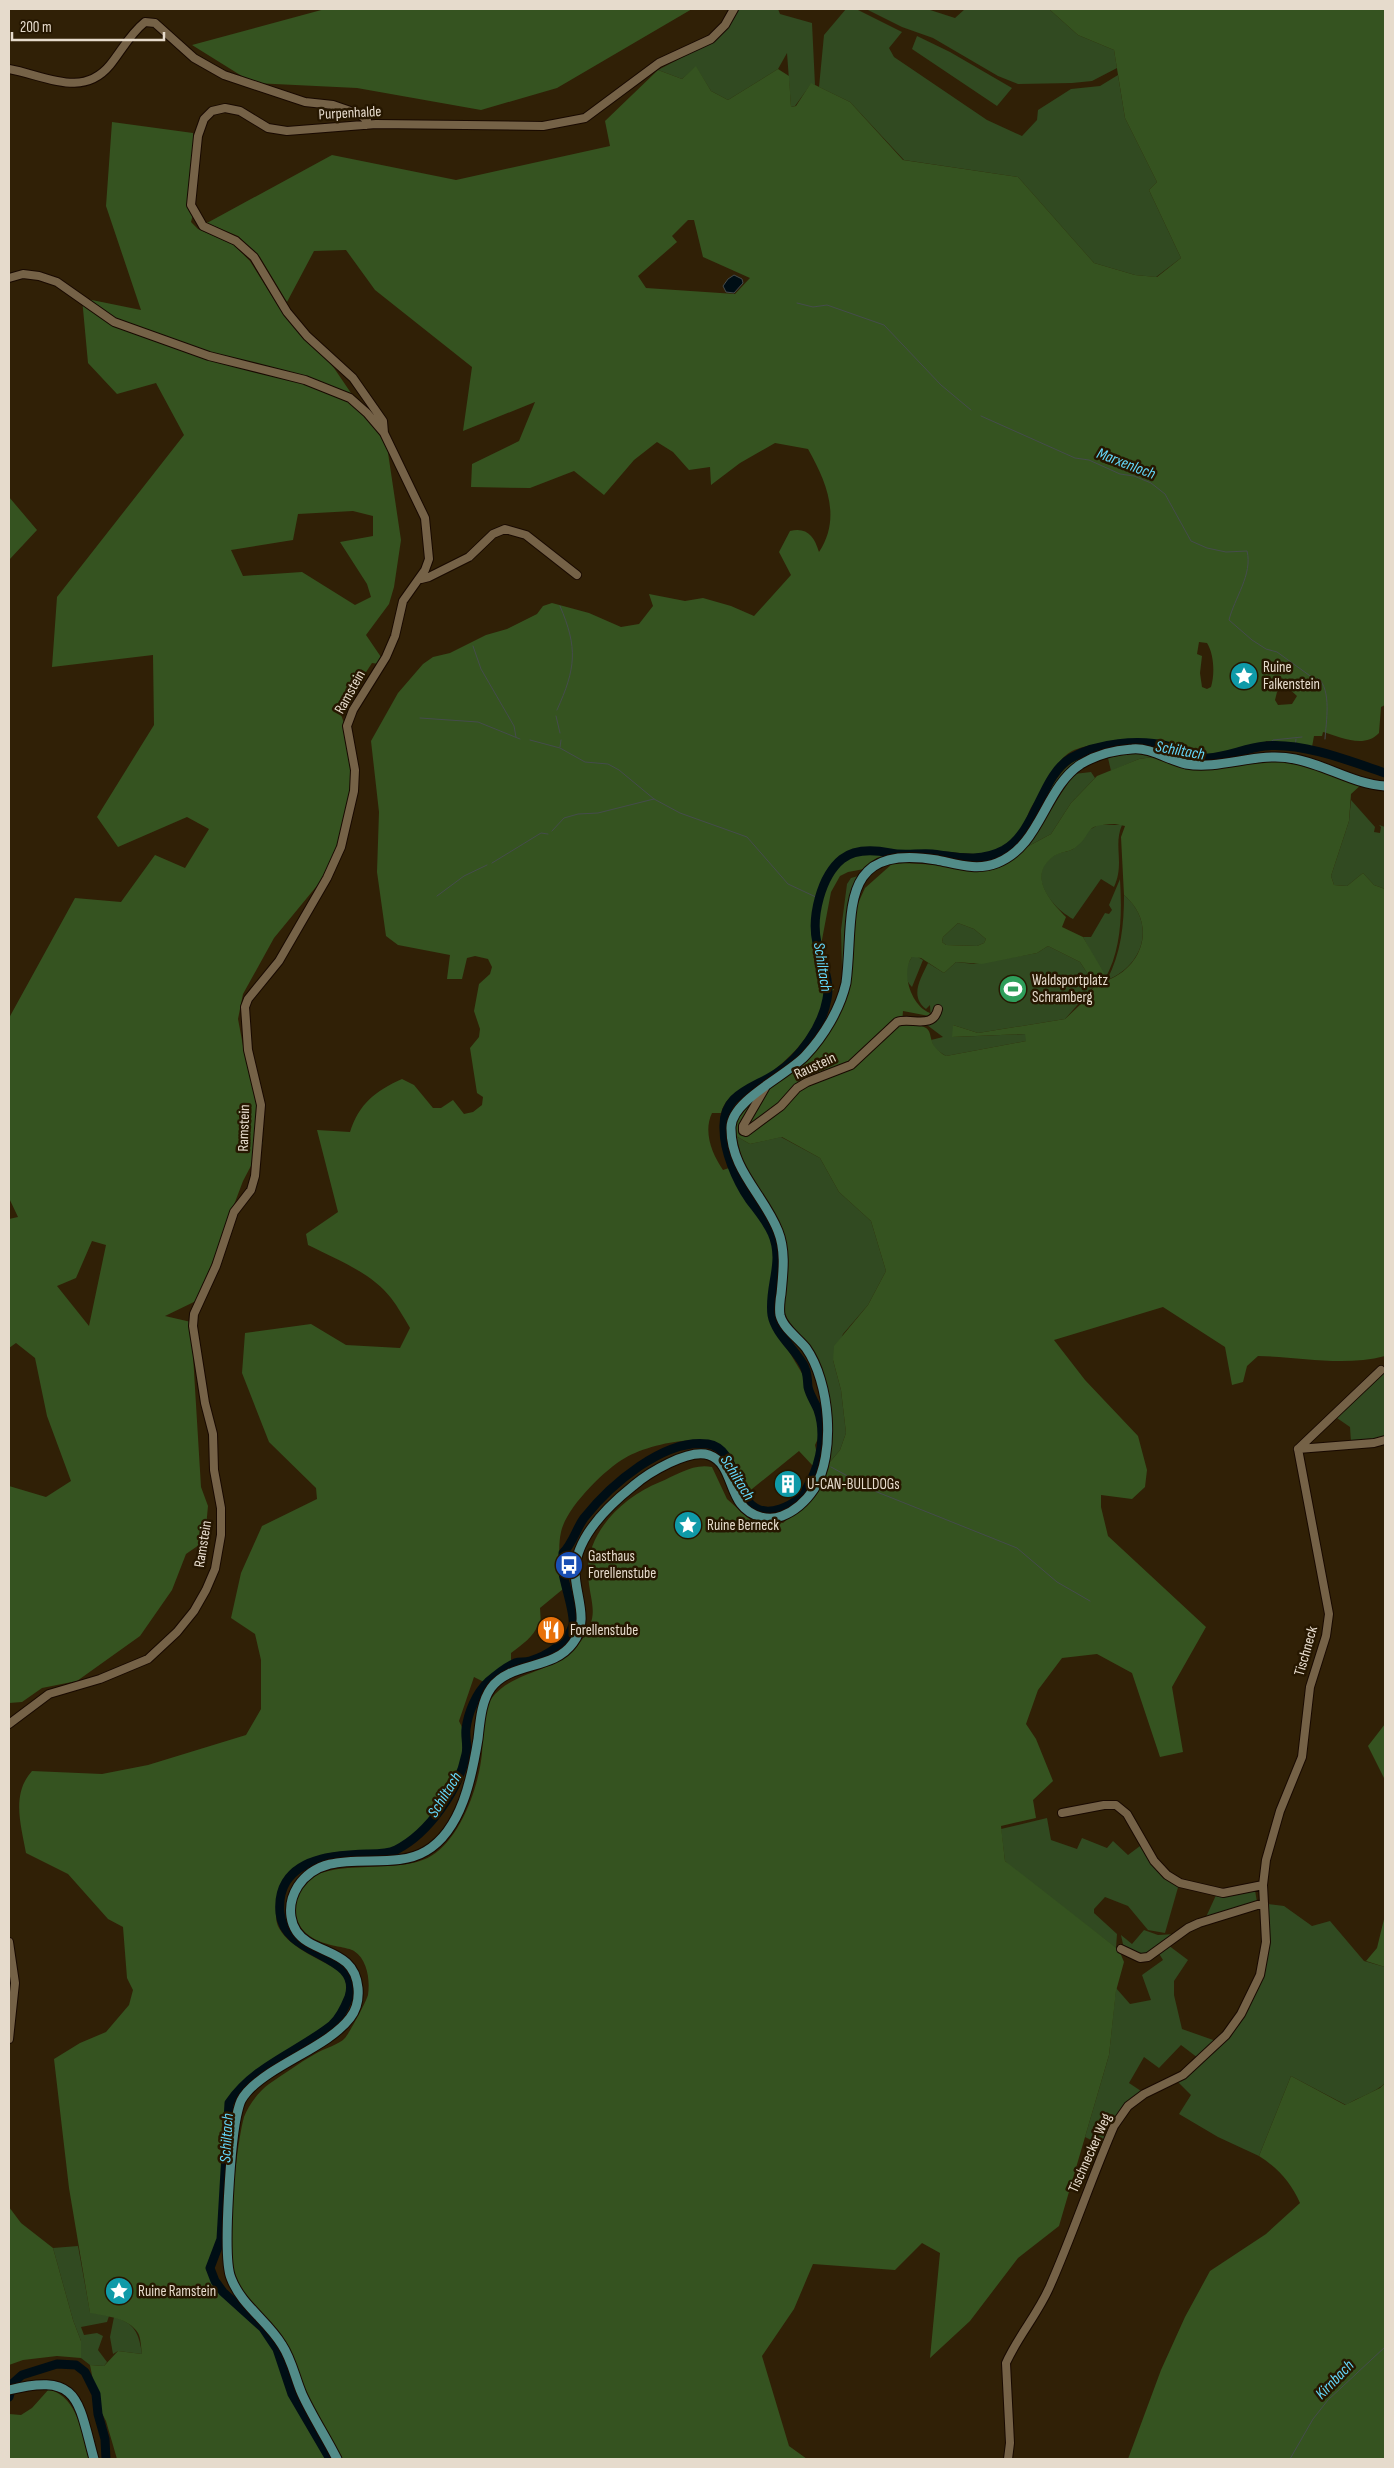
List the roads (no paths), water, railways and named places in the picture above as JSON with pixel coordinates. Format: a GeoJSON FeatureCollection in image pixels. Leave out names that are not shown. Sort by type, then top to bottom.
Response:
{"type":"FeatureCollection","features":[{"type":"Feature","properties":{"kind":"main road"},"geometry":{"type":"LineString","coordinates":[[337,2459],[306,2402],[286,2351],[276,2335],[236,2289],[229,2274],[226,2253],[234,2127],[240,2101],[253,2086],[348,2021],[358,2000],[356,1976],[347,1962],[332,1951],[310,1943],[295,1930],[289,1911],[292,1901],[301,1882],[313,1872],[325,1866],[355,1861],[403,1860],[423,1853],[444,1834],[467,1790],[481,1714],[489,1692],[508,1674],[545,1663],[567,1649],[575,1641],[582,1612],[576,1583],[578,1555],[591,1530],[634,1486],[668,1465],[703,1453],[719,1461],[727,1473],[731,1488],[740,1503],[758,1516],[780,1517],[799,1506],[811,1494],[821,1476],[828,1453],[828,1422],[818,1374],[808,1351],[783,1323],[780,1316],[783,1273],[781,1240],[769,1213],[746,1180],[732,1141],[733,1116],[748,1098],[788,1072],[818,1041],[843,995],[849,961],[853,897],[863,874],[872,867],[894,859],[914,857],[980,867],[1005,860],[1017,851],[1027,839],[1060,786],[1072,772],[1093,758],[1117,751],[1139,749],[1188,764],[1216,763],[1267,756],[1292,758],[1319,765],[1369,784],[1385,786]]}},
{"type":"Feature","properties":{"kind":"main road"},"geometry":{"type":"LineString","coordinates":[[9,2390],[39,2383],[54,2384],[72,2395],[81,2411],[94,2459]]}},
{"type":"Feature","properties":{"kind":"street","name":"Purpenhalde"},"geometry":{"type":"LineString","coordinates":[[384,433],[383,421],[353,378],[308,336],[288,312],[254,257],[236,241],[203,226],[191,205],[201,124],[212,111],[225,108],[240,111],[262,126],[287,131],[366,124],[544,126],[585,118],[659,63],[711,39],[724,25],[734,9]]}},
{"type":"Feature","properties":{"kind":"street"},"geometry":{"type":"LineString","coordinates":[[9,68],[64,84],[96,79],[110,66],[135,30],[145,22],[155,23],[194,58],[224,75],[304,102],[333,105],[359,114],[368,120],[366,124]]}},
{"type":"Feature","properties":{"kind":"street"},"geometry":{"type":"LineString","coordinates":[[9,278],[23,274],[39,276],[57,282],[114,322],[209,356],[330,389],[350,398],[367,412],[384,433]]}},
{"type":"Feature","properties":{"kind":"street","name":"Ramstein"},"geometry":{"type":"LineString","coordinates":[[9,1724],[49,1694],[100,1679],[148,1658],[177,1632],[194,1611],[215,1569],[221,1535],[221,1508],[214,1470],[213,1434],[205,1402],[193,1326],[194,1314],[216,1266],[234,1212],[251,1190],[255,1176],[261,1105],[248,1050],[246,1007],[248,999],[279,961],[327,878],[341,847],[354,791],[355,770],[347,726],[353,710],[386,657],[395,636],[404,601],[421,579],[429,559],[425,518],[384,433]]}},
{"type":"Feature","properties":{"kind":"street"},"geometry":{"type":"LineString","coordinates":[[421,579],[440,572],[469,557],[493,534],[505,529],[526,535],[577,575]]}},
{"type":"Feature","properties":{"kind":"street"},"geometry":{"type":"LineString","coordinates":[[429,559],[432,566],[440,572]]}},
{"type":"Feature","properties":{"kind":"street","name":"Raustein"},"geometry":{"type":"LineString","coordinates":[[765,1088],[743,1126],[743,1131],[746,1132],[781,1106],[797,1088],[807,1082],[851,1065],[897,1022],[904,1020],[924,1022],[935,1016],[938,1009]]}},
{"type":"Feature","properties":{"kind":"street"},"geometry":{"type":"LineString","coordinates":[[1298,1449],[1381,1370]]}},
{"type":"Feature","properties":{"kind":"street"},"geometry":{"type":"LineString","coordinates":[[1298,1449],[1374,1443],[1385,1440]]}},
{"type":"Feature","properties":{"kind":"street","name":"Tischneck"},"geometry":{"type":"LineString","coordinates":[[1264,1902],[1263,1885],[1273,1833],[1302,1757],[1310,1687],[1326,1636],[1329,1614],[1298,1449]]}},
{"type":"Feature","properties":{"kind":"street"},"geometry":{"type":"LineString","coordinates":[[1062,1813],[1104,1805],[1116,1805],[1126,1814],[1154,1861],[1167,1875],[1180,1883],[1223,1893],[1263,1885]]}},
{"type":"Feature","properties":{"kind":"street"},"geometry":{"type":"LineString","coordinates":[[1121,1950],[1140,1958],[1148,1957],[1188,1928],[1218,1915],[1264,1902]]}},
{"type":"Feature","properties":{"kind":"street","name":"Tischnecker Weg"},"geometry":{"type":"LineString","coordinates":[[1008,2459],[1010,2443],[1006,2363],[1036,2315],[1050,2287],[1114,2126],[1133,2102],[1144,2094],[1183,2075],[1226,2035],[1253,1990],[1264,1959],[1264,1902]]}},
{"type":"Feature","properties":{"kind":"street"},"geometry":{"type":"LineString","coordinates":[[9,1942],[14,1966],[15,1989],[9,2039]]}},
{"type":"Feature","properties":{"kind":"waterway","name":"Marxenloch"},"geometry":{"type":"LineString","coordinates":[[797,303],[813,307],[827,305],[884,325],[941,385],[971,410]]}},
{"type":"Feature","properties":{"kind":"waterway","name":"Marxenloch"},"geometry":{"type":"LineString","coordinates":[[981,416],[1075,458],[1089,460],[1120,474],[1134,476],[1151,483],[1165,494],[1191,541],[1207,548],[1226,552],[1247,551],[1248,560],[1245,577],[1229,620],[1252,640],[1266,649],[1277,652],[1313,678]]}},
{"type":"Feature","properties":{"kind":"waterway"},"geometry":{"type":"LineString","coordinates":[[557,710],[568,682],[572,658],[570,634],[560,606]]}},
{"type":"Feature","properties":{"kind":"waterway"},"geometry":{"type":"LineString","coordinates":[[473,646],[481,669],[514,726],[516,737]]}},
{"type":"Feature","properties":{"kind":"waterway","name":"Marxenloch"},"geometry":{"type":"LineString","coordinates":[[1318,678],[1322,683],[1327,698],[1325,739]]}},
{"type":"Feature","properties":{"kind":"waterway"},"geometry":{"type":"LineString","coordinates":[[556,716],[560,733]]}},
{"type":"Feature","properties":{"kind":"waterway"},"geometry":{"type":"LineString","coordinates":[[420,718],[478,722],[520,739]]}},
{"type":"Feature","properties":{"kind":"waterway"},"geometry":{"type":"LineString","coordinates":[[1267,745],[1273,740],[1302,737]]}},
{"type":"Feature","properties":{"kind":"waterway"},"geometry":{"type":"LineString","coordinates":[[1295,748],[1296,739]]}},
{"type":"Feature","properties":{"kind":"waterway"},"geometry":{"type":"LineString","coordinates":[[530,740],[560,748],[585,762],[608,764],[619,770],[654,799],[680,813],[747,837],[788,884],[818,898]]}},
{"type":"Feature","properties":{"kind":"waterway"},"geometry":{"type":"LineString","coordinates":[[560,747],[561,740]]}},
{"type":"Feature","properties":{"kind":"waterway","name":"Schiltach"},"geometry":{"type":"LineString","coordinates":[[330,2459],[292,2394],[277,2349],[263,2328],[223,2292],[215,2281],[210,2268],[221,2239],[229,2103],[239,2090],[264,2069],[332,2025],[340,2016],[349,1997],[350,1983],[345,1972],[334,1963],[294,1939],[285,1928],[280,1913],[282,1890],[293,1873],[312,1862],[334,1856],[382,1854],[393,1851],[420,1833],[431,1822],[457,1782],[467,1751],[467,1723],[473,1704],[480,1692],[501,1671],[517,1662],[526,1662],[543,1656],[567,1638],[573,1625],[573,1620],[563,1573],[563,1553],[584,1518],[595,1505],[639,1466],[674,1448],[691,1444],[708,1444],[719,1449],[728,1459],[745,1497],[753,1506],[764,1511],[780,1509],[790,1505],[808,1487],[817,1465],[821,1447],[822,1428],[818,1410],[808,1387],[805,1367],[774,1322],[771,1304],[777,1264],[776,1244],[770,1228],[749,1199],[735,1174],[728,1156],[724,1129],[728,1107],[734,1100],[749,1088],[768,1079],[786,1067],[809,1041],[820,1020],[827,999],[828,985],[817,943],[815,921],[819,898],[828,876],[842,859],[859,851],[977,858],[986,857],[1004,850],[1024,830],[1045,790],[1061,766],[1081,753],[1105,746],[1131,743],[1157,744],[1202,758],[1222,756],[1265,746],[1294,747],[1326,754],[1385,773]]}},
{"type":"Feature","properties":{"kind":"waterway"},"geometry":{"type":"LineString","coordinates":[[552,831],[564,818],[578,814],[598,813],[654,799]]}},
{"type":"Feature","properties":{"kind":"waterway"},"geometry":{"type":"LineString","coordinates":[[492,863],[541,833],[548,834]]}},
{"type":"Feature","properties":{"kind":"waterway"},"geometry":{"type":"LineString","coordinates":[[437,896],[464,876],[487,865]]}},
{"type":"Feature","properties":{"kind":"waterway"},"geometry":{"type":"LineString","coordinates":[[831,1467],[877,1492],[1017,1548],[1057,1582],[1090,1601]]}},
{"type":"Feature","properties":{"kind":"waterway","name":"Kirnbach"},"geometry":{"type":"LineString","coordinates":[[1290,2459],[1313,2419],[1328,2400],[1385,2347]]}},
{"type":"Feature","properties":{"kind":"waterway","name":"Schiltach"},"geometry":{"type":"LineString","coordinates":[[9,2397],[13,2383],[22,2375],[57,2364],[76,2365],[85,2372],[96,2394],[98,2414],[105,2439],[106,2459]]}},
{"type":"Feature","properties":{"kind":"place","name":"Ruine Falkenstein"},"geometry":{"type":"Point","coordinates":[1244,676]}},
{"type":"Feature","properties":{"kind":"place","name":"Waldsportplatz Schramberg"},"geometry":{"type":"Point","coordinates":[1013,989]}},
{"type":"Feature","properties":{"kind":"place","name":"U-CAN-BULLDOGs"},"geometry":{"type":"Point","coordinates":[788,1484]}},
{"type":"Feature","properties":{"kind":"place","name":"Ruine Berneck"},"geometry":{"type":"Point","coordinates":[688,1525]}},
{"type":"Feature","properties":{"kind":"place","name":"Gasthaus Forellenstube"},"geometry":{"type":"Point","coordinates":[569,1565]}},
{"type":"Feature","properties":{"kind":"place","name":"Forellenstube"},"geometry":{"type":"Point","coordinates":[551,1630]}},
{"type":"Feature","properties":{"kind":"place","name":"Ruine Ramstein"},"geometry":{"type":"Point","coordinates":[119,2291]}}]}
